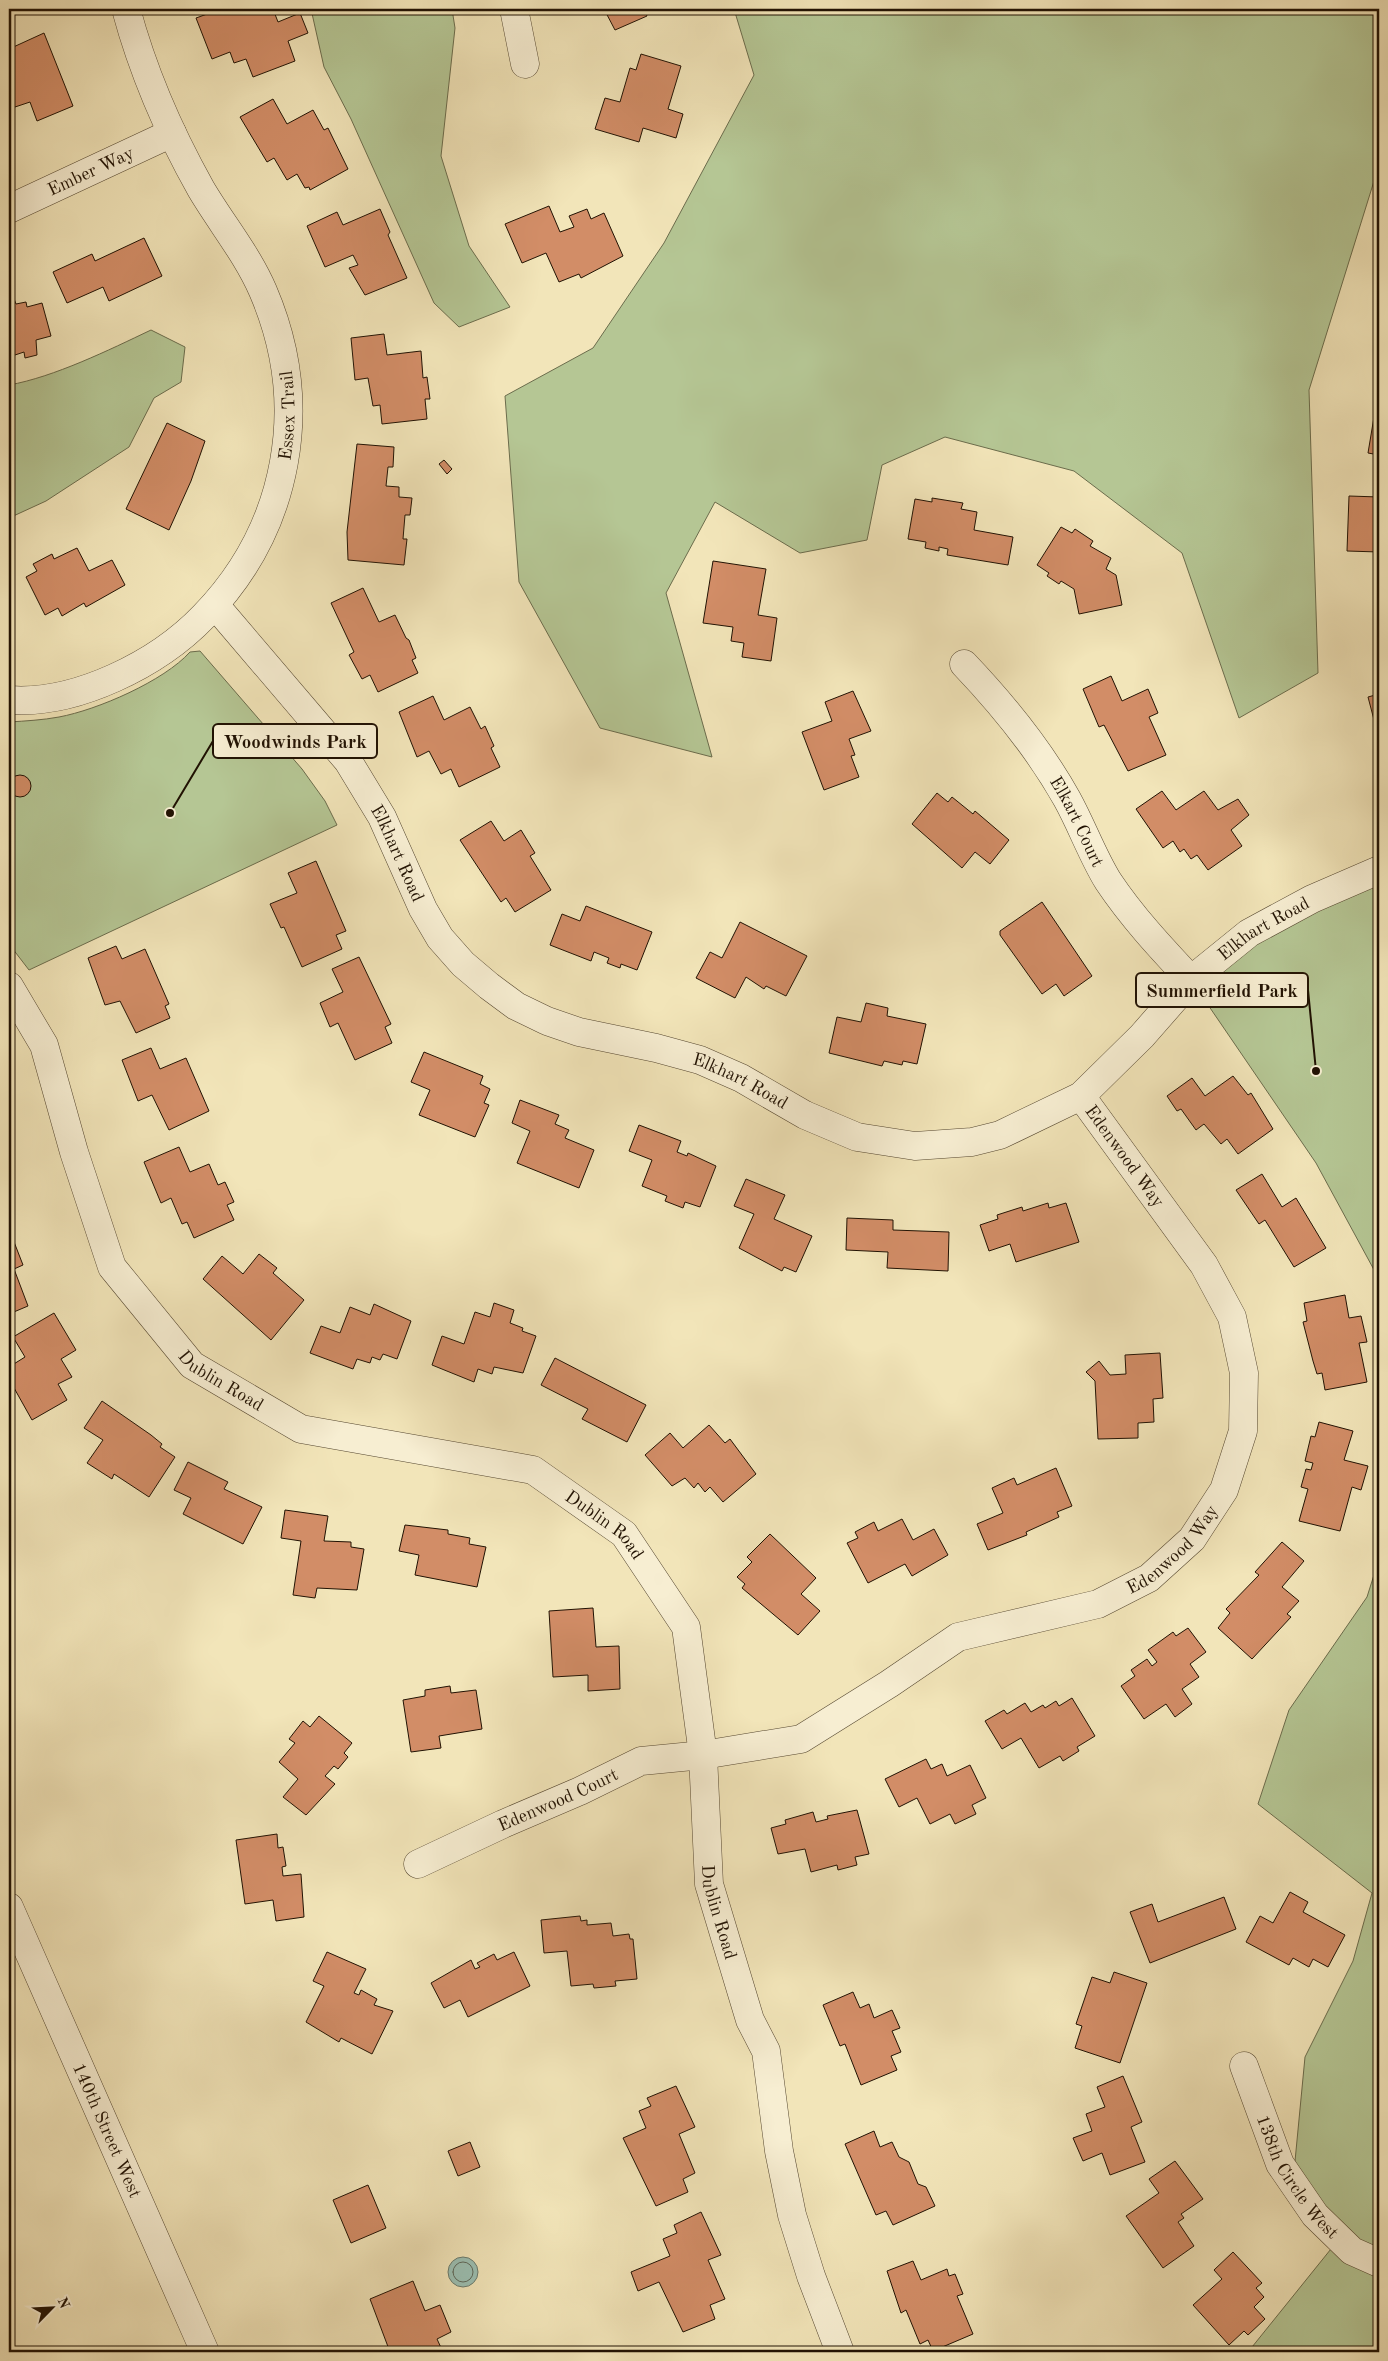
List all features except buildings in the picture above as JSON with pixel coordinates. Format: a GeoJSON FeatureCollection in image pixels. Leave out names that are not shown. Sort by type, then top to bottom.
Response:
{"type":"FeatureCollection","features":[{"type":"Feature","properties":{"kind":"street","name":"Essex Trail"},"geometry":{"type":"LineString","coordinates":[[9,700],[48,698],[75,692],[126,672],[176,642],[215,604],[251,555],[275,499],[287,445],[289,414],[287,384],[280,339],[263,291],[247,260],[202,189],[172,133],[148,79],[126,9]]}},
{"type":"Feature","properties":{"kind":"street"},"geometry":{"type":"LineString","coordinates":[[514,9],[525,64]]}},
{"type":"Feature","properties":{"kind":"street","name":"Ember Way"},"geometry":{"type":"LineString","coordinates":[[9,209],[172,133]]}},
{"type":"Feature","properties":{"kind":"street","name":"Elkhart Road"},"geometry":{"type":"LineString","coordinates":[[215,604],[348,761],[382,817],[423,908],[440,938],[463,964],[516,1006],[548,1021],[580,1032],[656,1048],[700,1060],[741,1078],[805,1115],[857,1137],[915,1146],[972,1142],[1000,1136],[1081,1096],[1142,1036],[1191,980],[1249,933],[1312,899],[1379,870]]}},
{"type":"Feature","properties":{"kind":"street","name":"Elkart Court"},"geometry":{"type":"LineString","coordinates":[[964,664],[1007,710],[1040,754],[1068,800],[1108,879],[1127,907],[1191,980]]}},
{"type":"Feature","properties":{"kind":"street","name":"Dublin Road"},"geometry":{"type":"LineString","coordinates":[[9,986],[44,1045],[74,1152],[112,1267],[192,1365],[301,1429],[533,1470],[624,1534],[686,1627],[703,1754],[709,1884],[750,2020],[766,2050],[779,2151],[792,2214],[811,2276],[840,2352]]}},
{"type":"Feature","properties":{"kind":"street","name":"Edenwood Way"},"geometry":{"type":"LineString","coordinates":[[703,1754],[802,1739],[889,1684],[958,1637],[1040,1616],[1098,1604],[1149,1578],[1192,1539],[1224,1490],[1243,1431],[1244,1374],[1232,1317],[1204,1265],[1081,1096]]}},
{"type":"Feature","properties":{"kind":"street","name":"Edenwood Court"},"geometry":{"type":"LineString","coordinates":[[418,1864],[503,1824],[580,1791],[641,1761],[703,1754]]}},
{"type":"Feature","properties":{"kind":"street","name":"140th Street West"},"geometry":{"type":"LineString","coordinates":[[9,1907],[205,2352]]}},
{"type":"Feature","properties":{"kind":"street","name":"138th Circle West"},"geometry":{"type":"LineString","coordinates":[[1244,2066],[1284,2170],[1315,2215],[1352,2252],[1379,2263]]}},
{"type":"Feature","properties":{"kind":"green space"},"geometry":{"type":"Polygon","coordinates":[[[311,9],[452,9],[455,28],[441,156],[469,246],[510,307],[459,327],[434,303],[351,119],[324,67],[311,9]]]}},
{"type":"Feature","properties":{"kind":"green space"},"geometry":{"type":"Polygon","coordinates":[[[734,9],[1379,9],[1379,165],[1309,390],[1318,673],[1239,718],[1182,553],[1074,471],[945,437],[882,465],[867,540],[800,553],[715,502],[666,593],[712,757],[600,728],[519,582],[505,396],[593,348],[664,243],[754,75],[734,9]]]}},
{"type":"Feature","properties":{"kind":"green space"},"geometry":{"type":"Polygon","coordinates":[[[151,330],[185,347],[181,382],[154,398],[129,447],[46,501],[9,518],[9,385],[63,369],[151,330]]]}},
{"type":"Feature","properties":{"kind":"green space"},"geometry":{"type":"Polygon","coordinates":[[[200,651],[302,769],[325,801],[337,825],[29,970],[9,944],[9,722],[53,718],[92,708],[129,693],[164,673],[190,652],[200,651]]]}},
{"type":"Feature","properties":{"kind":"green space"},"geometry":{"type":"Polygon","coordinates":[[[1368,875],[1379,899],[1379,1279],[1316,1163],[1191,980],[1368,875]]]}},
{"type":"Feature","properties":{"kind":"green space"},"geometry":{"type":"Polygon","coordinates":[[[1379,1559],[1379,2352],[1248,2352],[1339,2239],[1293,2182],[1305,2057],[1353,1961],[1372,1893],[1258,1804],[1289,1710],[1367,1597],[1379,1559]]]}},
{"type":"Feature","properties":{"kind":"water"},"geometry":{"type":"Polygon","coordinates":[[[463,2257],[474,2261],[478,2272],[474,2283],[463,2287],[452,2283],[448,2272],[452,2261],[463,2257]]]}},
{"type":"Feature","properties":{"kind":"place","name":"Woodwinds Park"},"geometry":{"type":"Point","coordinates":[170,813]}},
{"type":"Feature","properties":{"kind":"place","name":"Summerfield Park"},"geometry":{"type":"Point","coordinates":[1316,1071]}}]}
